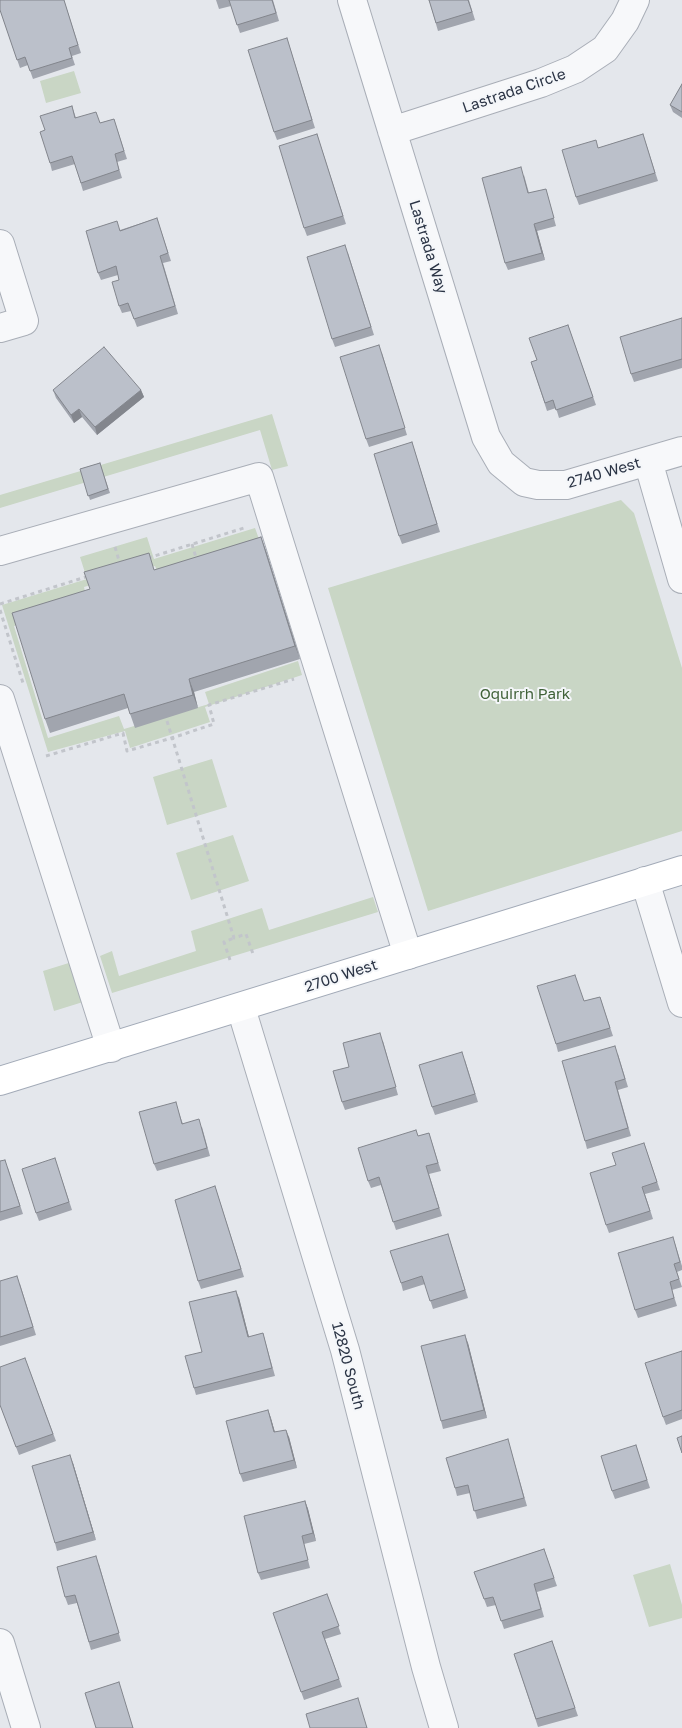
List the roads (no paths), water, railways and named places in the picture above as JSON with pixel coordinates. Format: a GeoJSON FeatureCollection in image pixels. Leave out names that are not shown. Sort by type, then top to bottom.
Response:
{"type":"FeatureCollection","features":[{"type":"Feature","properties":{"kind":"main road","name":"2700 West"},"geometry":{"type":"LineString","coordinates":[[0,1082],[682,870]]}},
{"type":"Feature","properties":{"kind":"street","name":"Lastrada Way"},"geometry":{"type":"LineString","coordinates":[[352,0],[486,437],[502,463],[524,482]]}},
{"type":"Feature","properties":{"kind":"street","name":"Lastrada Circle"},"geometry":{"type":"LineString","coordinates":[[392,131],[541,83],[575,70],[605,49],[626,21],[634,0]]}},
{"type":"Feature","properties":{"kind":"street"},"geometry":{"type":"LineString","coordinates":[[0,244],[12,325]]}},
{"type":"Feature","properties":{"kind":"street","name":"2740 West"},"geometry":{"type":"LineString","coordinates":[[524,482],[538,485],[566,485],[682,450]]}},
{"type":"Feature","properties":{"kind":"street"},"geometry":{"type":"LineString","coordinates":[[648,461],[682,579]]}},
{"type":"Feature","properties":{"kind":"street"},"geometry":{"type":"LineString","coordinates":[[0,551],[260,477],[408,955]]}},
{"type":"Feature","properties":{"kind":"street"},"geometry":{"type":"LineString","coordinates":[[0,699],[111,1048]]}},
{"type":"Feature","properties":{"kind":"street"},"geometry":{"type":"LineString","coordinates":[[645,881],[682,1003]]}},
{"type":"Feature","properties":{"kind":"street","name":"12820 South"},"geometry":{"type":"LineString","coordinates":[[240,1008],[345,1350],[426,1667],[444,1728]]}},
{"type":"Feature","properties":{"kind":"street"},"geometry":{"type":"LineString","coordinates":[[0,1643],[26,1728]]}},
{"type":"Feature","properties":{"kind":"park label","name":"Oquirrh Park"},"geometry":{"type":"Point","coordinates":[525,694]}}]}
